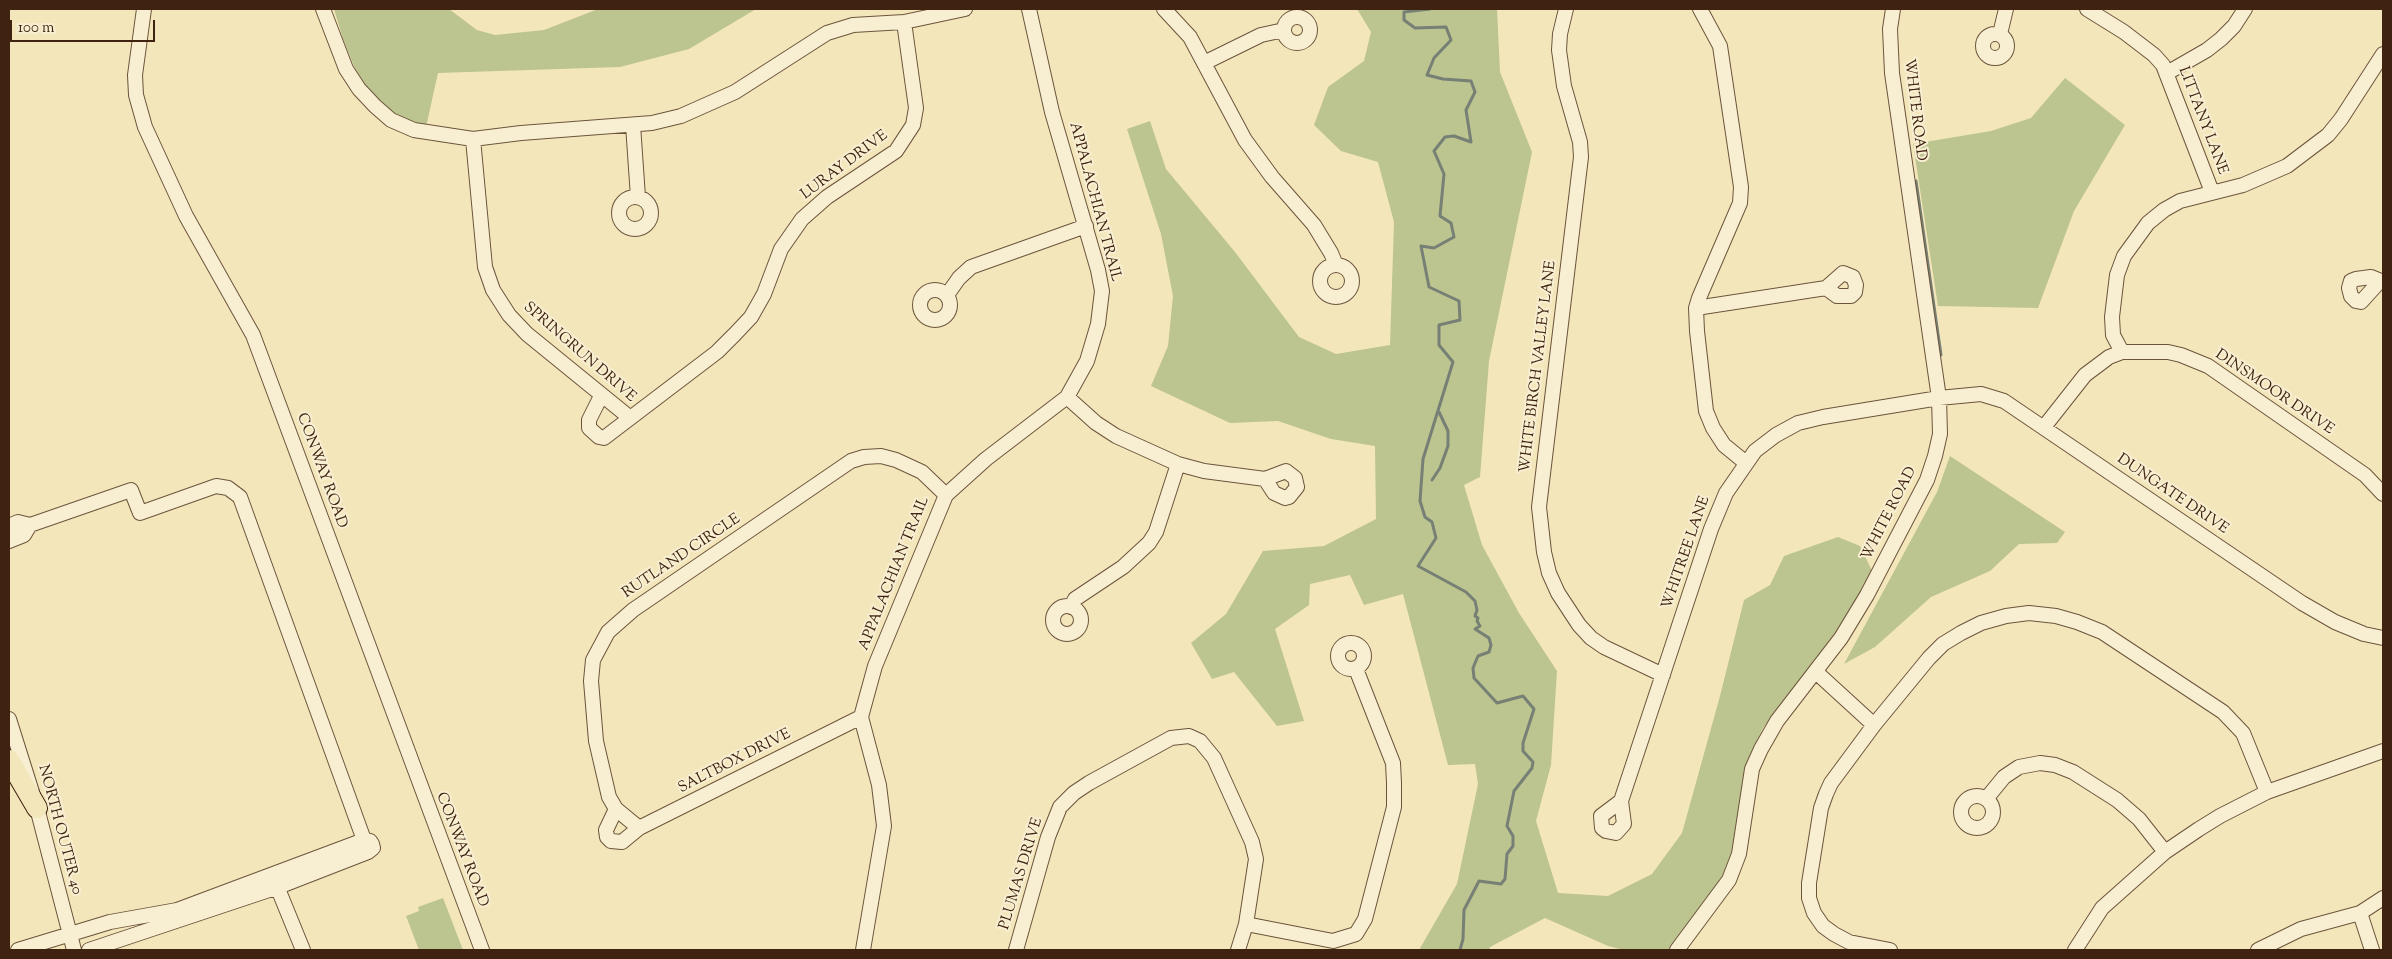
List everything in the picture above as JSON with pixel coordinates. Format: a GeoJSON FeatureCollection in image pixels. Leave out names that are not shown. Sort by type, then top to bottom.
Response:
{"type":"FeatureCollection","features":[{"type":"Feature","properties":{"kind":"highway"},"geometry":{"type":"LineString","coordinates":[[9,760],[38,808]]}},
{"type":"Feature","properties":{"kind":"street","name":"CONWAY ROAD"},"geometry":{"type":"LineString","coordinates":[[144,9],[135,75],[136,95],[145,127],[186,216],[253,335],[482,950]]}},
{"type":"Feature","properties":{"kind":"street"},"geometry":{"type":"LineString","coordinates":[[323,9],[346,69],[359,88],[391,120],[414,130],[473,140],[521,133],[632,125],[681,116],[735,92],[827,33],[853,25],[904,22],[964,9]]}},
{"type":"Feature","properties":{"kind":"street","name":"APPALACHIAN TRAIL"},"geometry":{"type":"LineString","coordinates":[[863,950],[884,826],[879,785],[862,717],[875,666],[946,494],[986,458],[1067,397],[1078,380],[1090,352],[1101,308],[1102,291],[1098,270],[1052,112],[1029,9]]}},
{"type":"Feature","properties":{"kind":"street"},"geometry":{"type":"LineString","coordinates":[[1164,9],[1190,37],[1245,140],[1272,177],[1314,225],[1336,265]]}},
{"type":"Feature","properties":{"kind":"street","name":"WHITE BIRCH VALLEY LANE"},"geometry":{"type":"LineString","coordinates":[[1566,9],[1560,34],[1559,50],[1564,86],[1580,142],[1581,157],[1538,507],[1544,552],[1549,573],[1558,593],[1579,625],[1591,638],[1604,647],[1663,675]]}},
{"type":"Feature","properties":{"kind":"street"},"geometry":{"type":"LineString","coordinates":[[1700,9],[1720,46],[1741,187],[1740,204],[1706,280],[1696,308],[1706,411],[1713,428],[1724,445],[1746,463]]}},
{"type":"Feature","properties":{"kind":"street","name":"WHITE ROAD"},"geometry":{"type":"LineString","coordinates":[[1677,950],[1729,880],[1739,854],[1752,769],[1777,721],[1841,638],[1867,595],[1927,480],[1940,434],[1939,398],[1892,73],[1890,29],[1893,9]]}},
{"type":"Feature","properties":{"kind":"street"},"geometry":{"type":"LineString","coordinates":[[2000,34],[2006,9]]}},
{"type":"Feature","properties":{"kind":"street","name":"LITTANY LANE"},"geometry":{"type":"LineString","coordinates":[[2088,9],[2124,32],[2154,55],[2167,73],[2212,192]]}},
{"type":"Feature","properties":{"kind":"street"},"geometry":{"type":"LineString","coordinates":[[2167,73],[2207,50],[2221,39],[2234,26],[2245,9]]}},
{"type":"Feature","properties":{"kind":"street","name":"LURAY DRIVE"},"geometry":{"type":"LineString","coordinates":[[601,396],[589,420],[589,428],[599,437],[612,433],[629,417],[717,352],[751,317],[764,294],[782,250],[802,219],[827,197],[896,151],[907,137],[913,125],[916,108],[904,22]]}},
{"type":"Feature","properties":{"kind":"street"},"geometry":{"type":"LineString","coordinates":[[1204,63],[1261,35],[1284,30]]}},
{"type":"Feature","properties":{"kind":"street"},"geometry":{"type":"LineString","coordinates":[[2122,352],[2113,335],[2112,317],[2116,275],[2124,256],[2148,223],[2164,210],[2180,201],[2243,185],[2287,166],[2328,135],[2383,54]]}},
{"type":"Feature","properties":{"kind":"street"},"geometry":{"type":"LineString","coordinates":[[632,125],[638,197]]}},
{"type":"Feature","properties":{"kind":"street","name":"SPRINGRUN DRIVE"},"geometry":{"type":"LineString","coordinates":[[473,140],[485,267],[493,290],[509,315],[527,334],[629,417]]}},
{"type":"Feature","properties":{"kind":"street"},"geometry":{"type":"LineString","coordinates":[[947,295],[959,278],[971,267],[1086,226]]}},
{"type":"Feature","properties":{"kind":"street"},"geometry":{"type":"LineString","coordinates":[[1696,308],[1826,288]]}},
{"type":"Feature","properties":{"kind":"street","name":"DINSMOOR DRIVE"},"geometry":{"type":"LineString","coordinates":[[2044,427],[2085,375],[2110,357],[2122,352],[2168,352],[2208,366],[2365,475],[2383,494]]}},
{"type":"Feature","properties":{"kind":"street","name":"DUNGATE DRIVE"},"geometry":{"type":"LineString","coordinates":[[1939,398],[1982,394],[2004,402],[2044,427],[2302,603],[2334,622],[2364,634],[2383,638]]}},
{"type":"Feature","properties":{"kind":"street"},"geometry":{"type":"LineString","coordinates":[[1067,397],[1096,423],[1116,436],[1178,464],[1204,471],[1265,479]]}},
{"type":"Feature","properties":{"kind":"street","name":"WHITREE LANE"},"geometry":{"type":"LineString","coordinates":[[1620,801],[1711,529],[1726,493],[1746,463],[1756,451],[1798,423],[1823,417],[1939,398]]}},
{"type":"Feature","properties":{"kind":"street","name":"RUTLAND CIRCLE"},"geometry":{"type":"LineString","coordinates":[[620,813],[609,797],[596,741],[591,681],[593,660],[600,643],[621,619],[851,462],[864,457],[881,456],[896,460],[922,472],[946,494]]}},
{"type":"Feature","properties":{"kind":"street"},"geometry":{"type":"LineString","coordinates":[[1072,606],[1074,598],[1123,567],[1149,543],[1156,532],[1178,464]]}},
{"type":"Feature","properties":{"kind":"street"},"geometry":{"type":"LineString","coordinates":[[9,541],[24,535],[30,526],[131,490],[140,513],[216,486],[228,488],[240,497],[364,840],[370,841],[372,844],[371,850],[275,881],[177,910],[110,922],[22,949]]}},
{"type":"Feature","properties":{"kind":"street"},"geometry":{"type":"LineString","coordinates":[[9,526],[18,522],[30,526]]}},
{"type":"Feature","properties":{"kind":"street"},"geometry":{"type":"LineString","coordinates":[[1890,950],[1848,942],[1823,926],[1814,913],[1809,898],[1809,883],[1822,808],[1831,783],[1874,725],[1930,658],[1943,644],[1981,623],[2006,616],[2029,613],[2056,616],[2102,632],[2223,712],[2243,733],[2267,792]]}},
{"type":"Feature","properties":{"kind":"street"},"geometry":{"type":"LineString","coordinates":[[1238,950],[1246,924],[1333,941],[1356,934],[1365,919],[1394,807],[1394,783],[1393,763],[1356,669]]}},
{"type":"Feature","properties":{"kind":"street"},"geometry":{"type":"LineString","coordinates":[[1816,672],[1874,725]]}},
{"type":"Feature","properties":{"kind":"street","name":"SALTBOX DRIVE"},"geometry":{"type":"LineString","coordinates":[[620,813],[606,830],[607,837],[611,841],[622,842],[639,828],[862,717]]}},
{"type":"Feature","properties":{"kind":"street","name":"NORTH OUTER 40"},"geometry":{"type":"LineString","coordinates":[[9,719],[38,808],[74,950]]}},
{"type":"Feature","properties":{"kind":"street","name":"PLUMAS DRIVE"},"geometry":{"type":"LineString","coordinates":[[1016,950],[1048,837],[1060,807],[1074,793],[1171,738],[1189,736],[1200,741],[1214,758],[1252,842],[1256,858],[1246,924]]}},
{"type":"Feature","properties":{"kind":"street"},"geometry":{"type":"LineString","coordinates":[[2075,950],[2102,908],[2164,852],[2220,816],[2267,792],[2383,751]]}},
{"type":"Feature","properties":{"kind":"street"},"geometry":{"type":"LineString","coordinates":[[1986,799],[2004,776],[2019,767],[2040,764],[2055,765],[2073,772],[2118,800],[2139,819],[2164,852]]}},
{"type":"Feature","properties":{"kind":"street"},"geometry":{"type":"LineString","coordinates":[[620,813],[639,828]]}},
{"type":"Feature","properties":{"kind":"street"},"geometry":{"type":"LineString","coordinates":[[89,950],[275,881]]}},
{"type":"Feature","properties":{"kind":"street"},"geometry":{"type":"LineString","coordinates":[[275,881],[303,950]]}},
{"type":"Feature","properties":{"kind":"street"},"geometry":{"type":"LineString","coordinates":[[2258,950],[2301,929],[2360,912],[2383,898]]}},
{"type":"Feature","properties":{"kind":"street"},"geometry":{"type":"LineString","coordinates":[[2360,912],[2372,950]]}},
{"type":"Feature","properties":{"kind":"green space"},"geometry":{"type":"Polygon","coordinates":[[[334,9],[449,9],[477,30],[495,35],[544,30],[598,9],[756,9],[689,49],[620,67],[438,73],[426,127],[395,115],[370,93],[354,66],[334,9]]]}},
{"type":"Feature","properties":{"kind":"green space"},"geometry":{"type":"Polygon","coordinates":[[[1357,9],[1497,9],[1500,72],[1532,152],[1489,361],[1480,477],[1464,485],[1482,545],[1519,613],[1557,671],[1551,765],[1536,821],[1558,893],[1608,896],[1652,874],[1682,833],[1744,600],[1770,585],[1784,556],[1838,537],[1860,546],[1873,573],[1837,631],[1763,728],[1748,759],[1734,844],[1727,871],[1716,891],[1670,950],[1624,950],[1608,946],[1545,918],[1490,947],[1489,950],[1419,950],[1457,884],[1478,784],[1475,764],[1448,765],[1403,594],[1364,605],[1350,575],[1310,584],[1309,605],[1275,629],[1304,721],[1277,726],[1234,672],[1212,679],[1191,643],[1226,614],[1263,551],[1324,546],[1376,519],[1375,446],[1331,439],[1278,421],[1230,423],[1151,386],[1168,346],[1173,296],[1161,234],[1127,129],[1150,121],[1166,169],[1235,252],[1299,337],[1336,354],[1390,345],[1394,222],[1378,162],[1341,151],[1314,125],[1328,87],[1364,61],[1371,32],[1357,9]]]}},
{"type":"Feature","properties":{"kind":"green space"},"geometry":{"type":"Polygon","coordinates":[[[2065,78],[2125,125],[2074,211],[2038,308],[1938,306],[1913,144],[1991,131],[2031,118],[2065,78]]]}},
{"type":"Feature","properties":{"kind":"green space"},"geometry":{"type":"Polygon","coordinates":[[[1950,456],[2065,532],[2057,543],[2019,544],[1990,571],[1931,597],[1875,647],[1844,664],[1937,492],[1950,456]]]}},
{"type":"Feature","properties":{"kind":"green space"},"geometry":{"type":"Polygon","coordinates":[[[443,898],[463,950],[419,950],[406,916],[419,911],[418,907],[443,898]]]}},
{"type":"Feature","properties":{"kind":"waterway"},"geometry":{"type":"LineString","coordinates":[[1430,9],[1404,12],[1404,20],[1415,28],[1446,27],[1451,40],[1434,58],[1427,75],[1443,79],[1471,81],[1475,92],[1466,110],[1471,142],[1454,136],[1445,137],[1434,151],[1444,174],[1440,216],[1451,223],[1454,237],[1434,248],[1421,246],[1429,287],[1459,301],[1460,320],[1439,325],[1439,345],[1453,362],[1423,459],[1420,501],[1425,517],[1432,522],[1436,538],[1418,566],[1466,592],[1475,601],[1477,610],[1475,616],[1478,618],[1477,621],[1480,626],[1475,629],[1489,638],[1491,645],[1489,652],[1478,656],[1473,668],[1474,678],[1497,703],[1523,696],[1534,709],[1523,743],[1523,751],[1533,762],[1532,768],[1514,791],[1507,826],[1513,836],[1513,846],[1507,854],[1505,879],[1501,884],[1479,881],[1464,910],[1463,939],[1460,950]]}},
{"type":"Feature","properties":{"kind":"waterway"},"geometry":{"type":"LineString","coordinates":[[1916,181],[1941,355]]}},
{"type":"Feature","properties":{"kind":"waterway"},"geometry":{"type":"LineString","coordinates":[[1432,480],[1440,468],[1448,446],[1448,431],[1439,412]]}}]}
